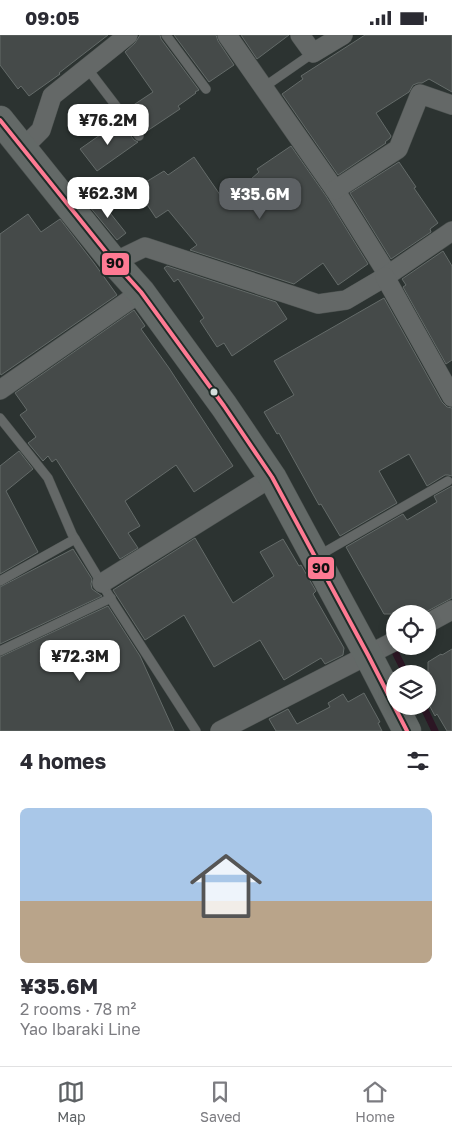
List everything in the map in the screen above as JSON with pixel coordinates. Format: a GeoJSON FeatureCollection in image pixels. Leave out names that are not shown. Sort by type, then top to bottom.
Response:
{"type":"FeatureCollection","features":[{"type":"Feature","properties":{"kind":"main road"},"geometry":{"type":"LineString","coordinates":[[0,120],[141,292],[224,406],[272,477],[407,731]]}},
{"type":"Feature","properties":{"kind":"street"},"geometry":{"type":"LineString","coordinates":[[23,149],[41,130],[52,96],[128,35]]}},
{"type":"Feature","properties":{"kind":"street"},"geometry":{"type":"LineString","coordinates":[[227,35],[335,190],[387,276],[452,397]]}},
{"type":"Feature","properties":{"kind":"street"},"geometry":{"type":"LineString","coordinates":[[300,35],[313,53],[343,35]]}},
{"type":"Feature","properties":{"kind":"street"},"geometry":{"type":"LineString","coordinates":[[335,190],[398,149],[420,95],[452,105]]}},
{"type":"Feature","properties":{"kind":"street"},"geometry":{"type":"LineString","coordinates":[[114,261],[145,247],[318,303],[346,300],[387,276],[452,231]]}},
{"type":"Feature","properties":{"kind":"street"},"geometry":{"type":"LineString","coordinates":[[0,391],[141,292]]}},
{"type":"Feature","properties":{"kind":"street"},"geometry":{"type":"LineString","coordinates":[[107,591],[272,477]]}},
{"type":"Feature","properties":{"kind":"street"},"geometry":{"type":"LineString","coordinates":[[436,619],[452,610]]}},
{"type":"Feature","properties":{"kind":"street"},"geometry":{"type":"LineString","coordinates":[[220,731],[386,646]]}},
{"type":"Feature","properties":{"kind":"lane"},"geometry":{"type":"LineString","coordinates":[[166,35],[206,89]]}},
{"type":"Feature","properties":{"kind":"lane"},"geometry":{"type":"LineString","coordinates":[[264,87],[313,53]]}},
{"type":"Feature","properties":{"kind":"lane"},"geometry":{"type":"LineString","coordinates":[[87,68],[139,136]]}},
{"type":"Feature","properties":{"kind":"lane"},"geometry":{"type":"LineString","coordinates":[[0,418],[48,478],[75,539],[196,731]]}},
{"type":"Feature","properties":{"kind":"lane"},"geometry":{"type":"LineString","coordinates":[[316,558],[448,481]]}},
{"type":"Feature","properties":{"kind":"lane"},"geometry":{"type":"LineString","coordinates":[[0,581],[75,539]]}},
{"type":"Feature","properties":{"kind":"lane"},"geometry":{"type":"LineString","coordinates":[[0,651],[107,591]]}},
{"type":"Feature","properties":{"kind":"building"},"geometry":{"type":"Polygon","coordinates":[[[0,35],[108,35],[60,74],[29,96],[21,86],[18,89],[0,65],[0,35]]]}},
{"type":"Feature","properties":{"kind":"building"},"geometry":{"type":"Polygon","coordinates":[[[140,35],[160,35],[199,90],[178,106],[180,109],[144,133],[130,114],[132,112],[129,108],[153,92],[125,52],[135,43],[140,35]]]}},
{"type":"Feature","properties":{"kind":"building"},"geometry":{"type":"Polygon","coordinates":[[[174,35],[216,35],[234,65],[209,82],[174,35]]]}},
{"type":"Feature","properties":{"kind":"building"},"geometry":{"type":"Polygon","coordinates":[[[241,35],[289,35],[257,59],[241,35]]]}},
{"type":"Feature","properties":{"kind":"building"},"geometry":{"type":"Polygon","coordinates":[[[365,35],[452,35],[452,92],[429,79],[413,85],[409,92],[376,113],[391,136],[386,143],[338,175],[282,94],[303,79],[301,76],[365,35]]]}},
{"type":"Feature","properties":{"kind":"building"},"geometry":{"type":"Polygon","coordinates":[[[120,121],[134,140],[138,142],[97,171],[80,149],[120,121]]]}},
{"type":"Feature","properties":{"kind":"building"},"geometry":{"type":"Polygon","coordinates":[[[291,146],[326,196],[368,264],[338,285],[323,263],[294,284],[190,250],[197,245],[168,210],[156,218],[136,188],[164,171],[168,175],[194,157],[225,202],[259,172],[257,169],[291,146]]]}},
{"type":"Feature","properties":{"kind":"building"},"geometry":{"type":"Polygon","coordinates":[[[399,162],[438,223],[430,229],[431,232],[391,259],[350,193],[399,162]]]}},
{"type":"Feature","properties":{"kind":"building"},"geometry":{"type":"Polygon","coordinates":[[[99,199],[126,233],[117,240],[89,206],[99,199]]]}},
{"type":"Feature","properties":{"kind":"building"},"geometry":{"type":"Polygon","coordinates":[[[28,214],[41,232],[60,219],[117,295],[1,375],[0,234],[28,214]]]}},
{"type":"Feature","properties":{"kind":"building"},"geometry":{"type":"Polygon","coordinates":[[[443,251],[452,266],[452,360],[446,364],[403,287],[406,285],[402,279],[443,251]]]}},
{"type":"Feature","properties":{"kind":"building"},"geometry":{"type":"Polygon","coordinates":[[[167,266],[276,302],[287,319],[232,356],[224,343],[217,347],[200,321],[204,318],[178,279],[174,282],[164,268],[167,266]]]}},
{"type":"Feature","properties":{"kind":"building"},"geometry":{"type":"Polygon","coordinates":[[[384,298],[442,402],[447,407],[452,408],[452,476],[445,475],[427,486],[409,454],[379,471],[397,503],[340,536],[321,504],[319,505],[279,433],[277,434],[264,412],[294,395],[274,361],[384,298]]]}},
{"type":"Feature","properties":{"kind":"building"},"geometry":{"type":"Polygon","coordinates":[[[134,310],[145,326],[141,329],[169,368],[233,466],[194,492],[176,465],[125,501],[140,526],[128,533],[138,548],[120,559],[56,459],[52,462],[48,456],[43,461],[28,443],[36,437],[20,415],[27,410],[15,393],[134,310]]]}},
{"type":"Feature","properties":{"kind":"building"},"geometry":{"type":"Polygon","coordinates":[[[19,451],[33,469],[6,491],[38,552],[0,574],[0,466],[19,451]]]}},
{"type":"Feature","properties":{"kind":"building"},"geometry":{"type":"Polygon","coordinates":[[[452,486],[452,598],[436,607],[436,605],[386,605],[386,614],[384,614],[346,547],[403,514],[407,520],[437,502],[434,496],[452,486]]]}},
{"type":"Feature","properties":{"kind":"building"},"geometry":{"type":"Polygon","coordinates":[[[195,538],[233,603],[274,576],[260,552],[283,539],[316,591],[313,594],[344,648],[343,655],[325,664],[321,658],[284,680],[260,640],[214,667],[184,615],[145,640],[113,590],[195,538]]]}},
{"type":"Feature","properties":{"kind":"building"},"geometry":{"type":"Polygon","coordinates":[[[73,549],[92,579],[92,589],[102,596],[0,644],[0,587],[73,549]]]}},
{"type":"Feature","properties":{"kind":"building"},"geometry":{"type":"Polygon","coordinates":[[[108,606],[140,656],[174,731],[0,731],[0,657],[108,606]]]}},
{"type":"Feature","properties":{"kind":"building"},"geometry":{"type":"Polygon","coordinates":[[[452,649],[452,731],[447,731],[436,715],[436,665],[428,665],[428,662],[452,649]]]}},
{"type":"Feature","properties":{"kind":"building"},"geometry":{"type":"Polygon","coordinates":[[[364,693],[380,722],[378,723],[382,731],[276,731],[269,719],[288,709],[297,724],[330,707],[328,703],[343,694],[348,702],[364,693]]]}},
{"type":"Feature","properties":{"kind":"waterway"},"geometry":{"type":"LineString","coordinates":[[396,655],[402,665]]}},
{"type":"Feature","properties":{"kind":"waterway"},"geometry":{"type":"LineString","coordinates":[[427,715],[435,731]]}},
{"type":"Feature","properties":{"kind":"transit line","name":"90"},"geometry":{"type":"LineString","coordinates":[[0,120],[114,262],[141,292],[224,406],[272,477],[407,731]]}}]}
